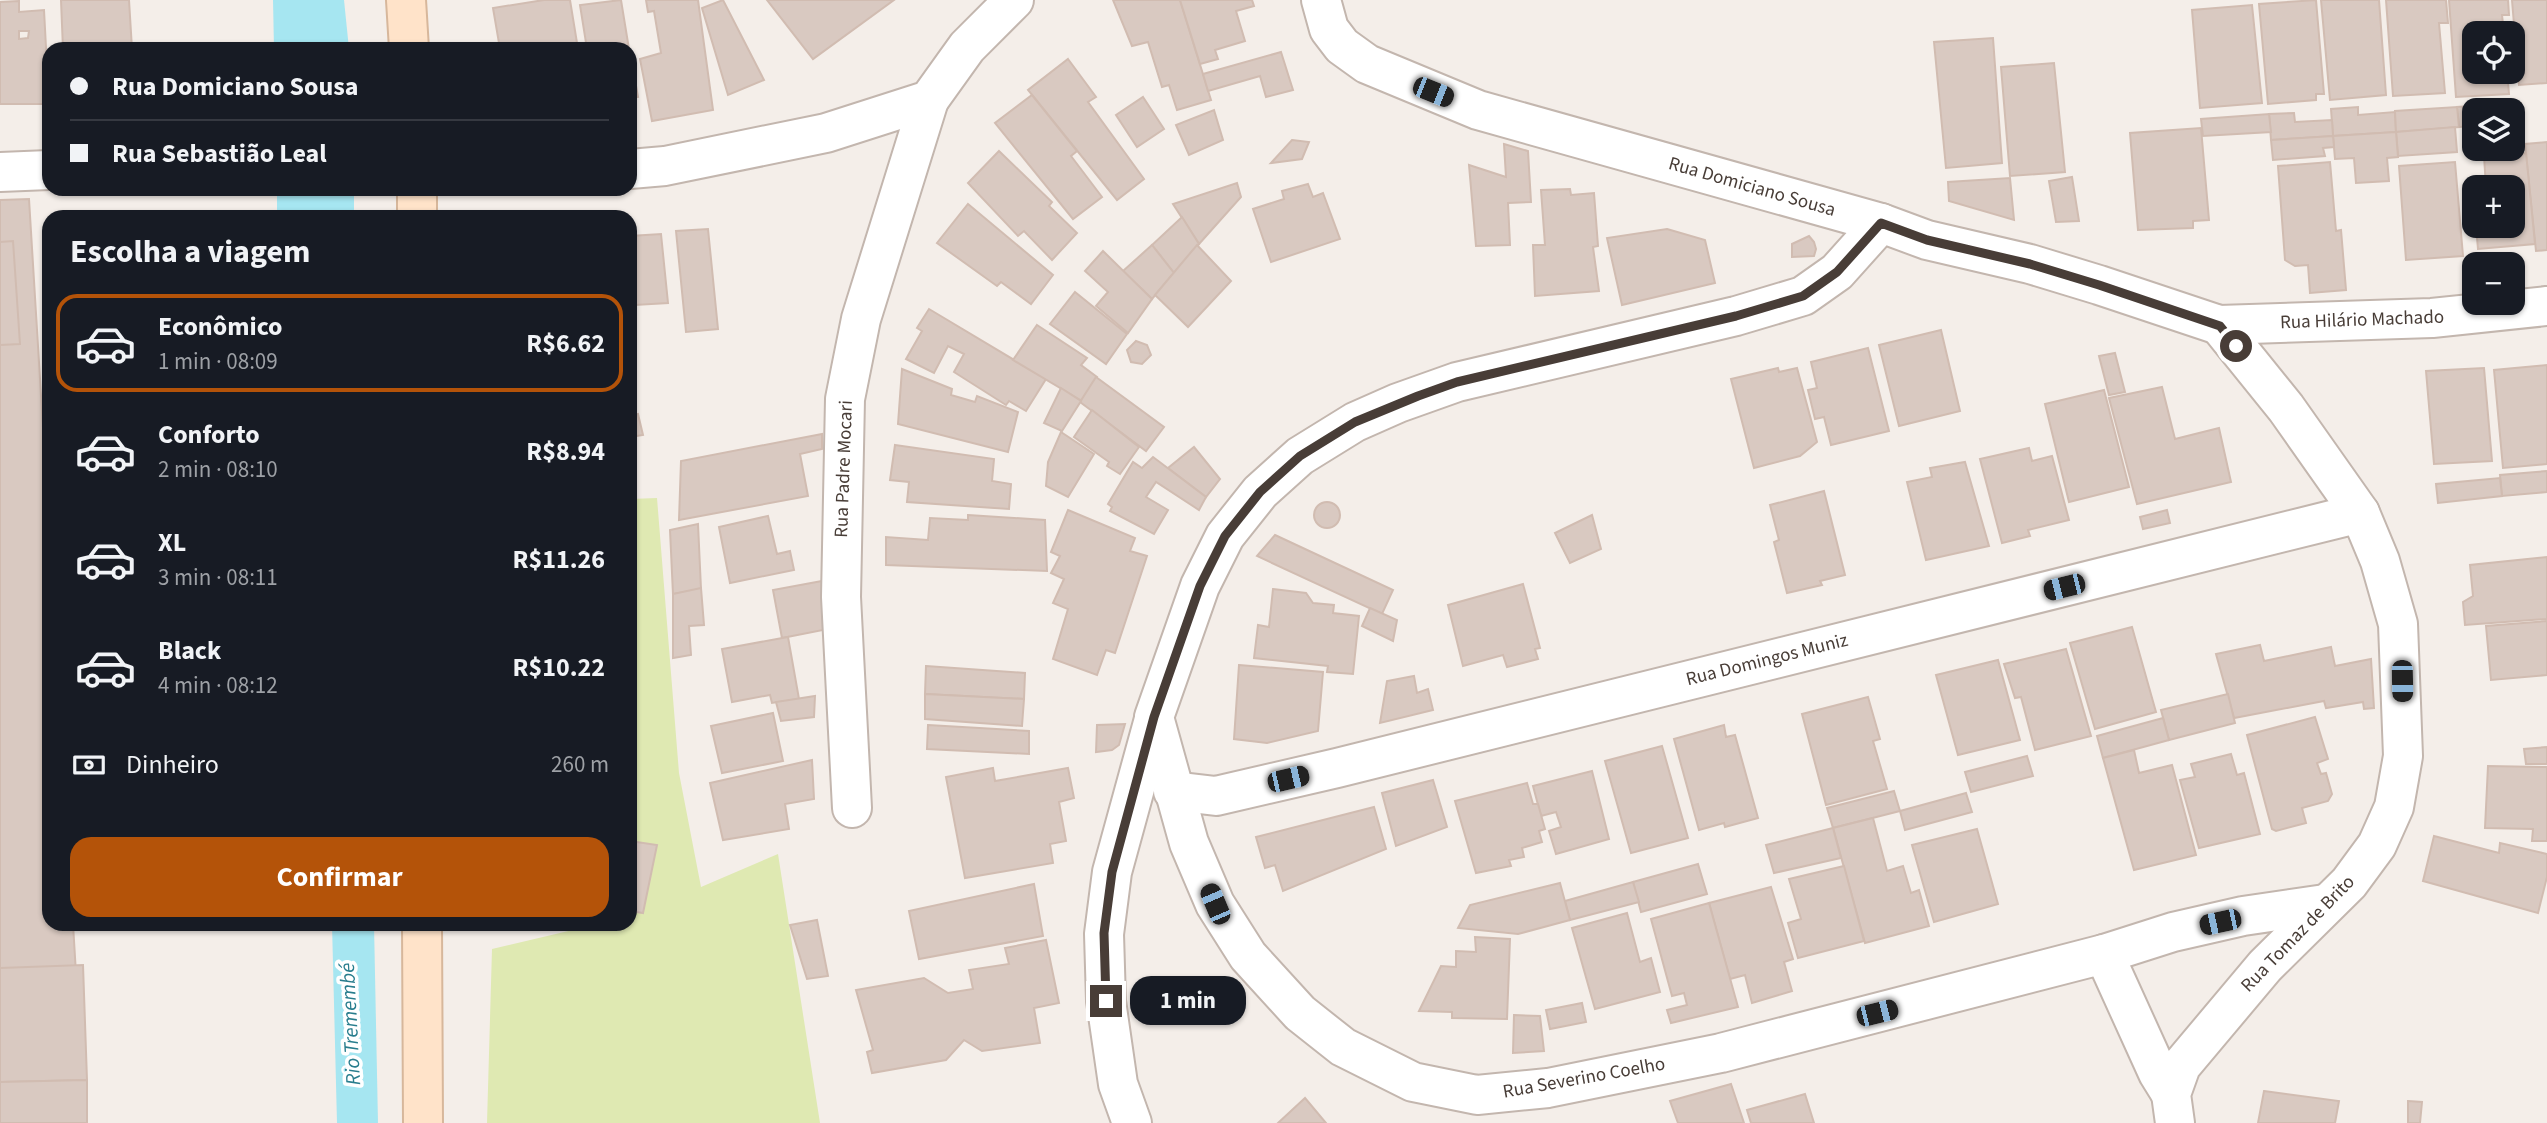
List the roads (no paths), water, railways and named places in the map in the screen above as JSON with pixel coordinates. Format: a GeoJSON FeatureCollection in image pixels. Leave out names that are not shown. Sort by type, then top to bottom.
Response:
{"type":"FeatureCollection","features":[{"type":"Feature","properties":{"kind":"main road"},"geometry":{"type":"LineString","coordinates":[[406,0],[409,42]]}},
{"type":"Feature","properties":{"kind":"main road"},"geometry":{"type":"LineString","coordinates":[[422,931],[424,1123]]}},
{"type":"Feature","properties":{"kind":"street","name":"Rua Padre Mocari"},"geometry":{"type":"LineString","coordinates":[[852,808],[841,597],[845,399],[861,318],[929,100],[967,47],[1014,0]]}},
{"type":"Feature","properties":{"kind":"street","name":"Rua Domiciano Sousa"},"geometry":{"type":"LineString","coordinates":[[1321,0],[1329,29],[1342,46],[1367,64],[1478,110],[1881,223],[1927,240],[2030,264],[2220,326]]}},
{"type":"Feature","properties":{"kind":"street"},"geometry":{"type":"LineString","coordinates":[[637,168],[665,166],[826,133],[929,100]]}},
{"type":"Feature","properties":{"kind":"street"},"geometry":{"type":"LineString","coordinates":[[0,172],[42,170]]}},
{"type":"Feature","properties":{"kind":"street"},"geometry":{"type":"LineString","coordinates":[[1132,1123],[1118,1084],[1106,1001],[1104,933],[1112,872],[1154,717],[1200,586],[1225,536],[1260,492],[1300,456],[1355,422],[1457,382],[1736,316],[1803,296],[1837,272],[1881,223]]}},
{"type":"Feature","properties":{"kind":"street","name":"Rua Hilário Machado"},"geometry":{"type":"LineString","coordinates":[[2220,326],[2432,318],[2547,306]]}},
{"type":"Feature","properties":{"kind":"street","name":"Rua Tomaz de Brito"},"geometry":{"type":"LineString","coordinates":[[2173,1108],[2181,1066],[2265,966],[2349,883],[2377,845],[2394,807],[2403,756],[2398,624],[2380,561],[2360,513],[2286,408],[2220,326]]}},
{"type":"Feature","properties":{"kind":"street","name":"Rua Domingos Muniz"},"geometry":{"type":"LineString","coordinates":[[1173,791],[1216,796],[1323,772],[2360,513]]}},
{"type":"Feature","properties":{"kind":"street","name":"Rua Severino Coelho"},"geometry":{"type":"LineString","coordinates":[[1154,717],[1189,843],[1215,904],[1248,956],[1300,1013],[1343,1047],[1413,1082],[1477,1095],[1548,1088],[1721,1054],[2104,954],[2185,929],[2243,916],[2325,904]]}},
{"type":"Feature","properties":{"kind":"street"},"geometry":{"type":"LineString","coordinates":[[2104,954],[2173,1108]]}},
{"type":"Feature","properties":{"kind":"water"},"geometry":{"type":"Polygon","coordinates":[[[273,0],[344,0],[348,42],[274,42],[273,0]]]}},
{"type":"Feature","properties":{"kind":"water"},"geometry":{"type":"Polygon","coordinates":[[[277,196],[354,196],[354,210],[277,210],[277,196]]]}},
{"type":"Feature","properties":{"kind":"water","name":"Rio Tremembé"},"geometry":{"type":"Polygon","coordinates":[[[332,931],[374,931],[378,1123],[337,1123],[332,931]]]}}]}
